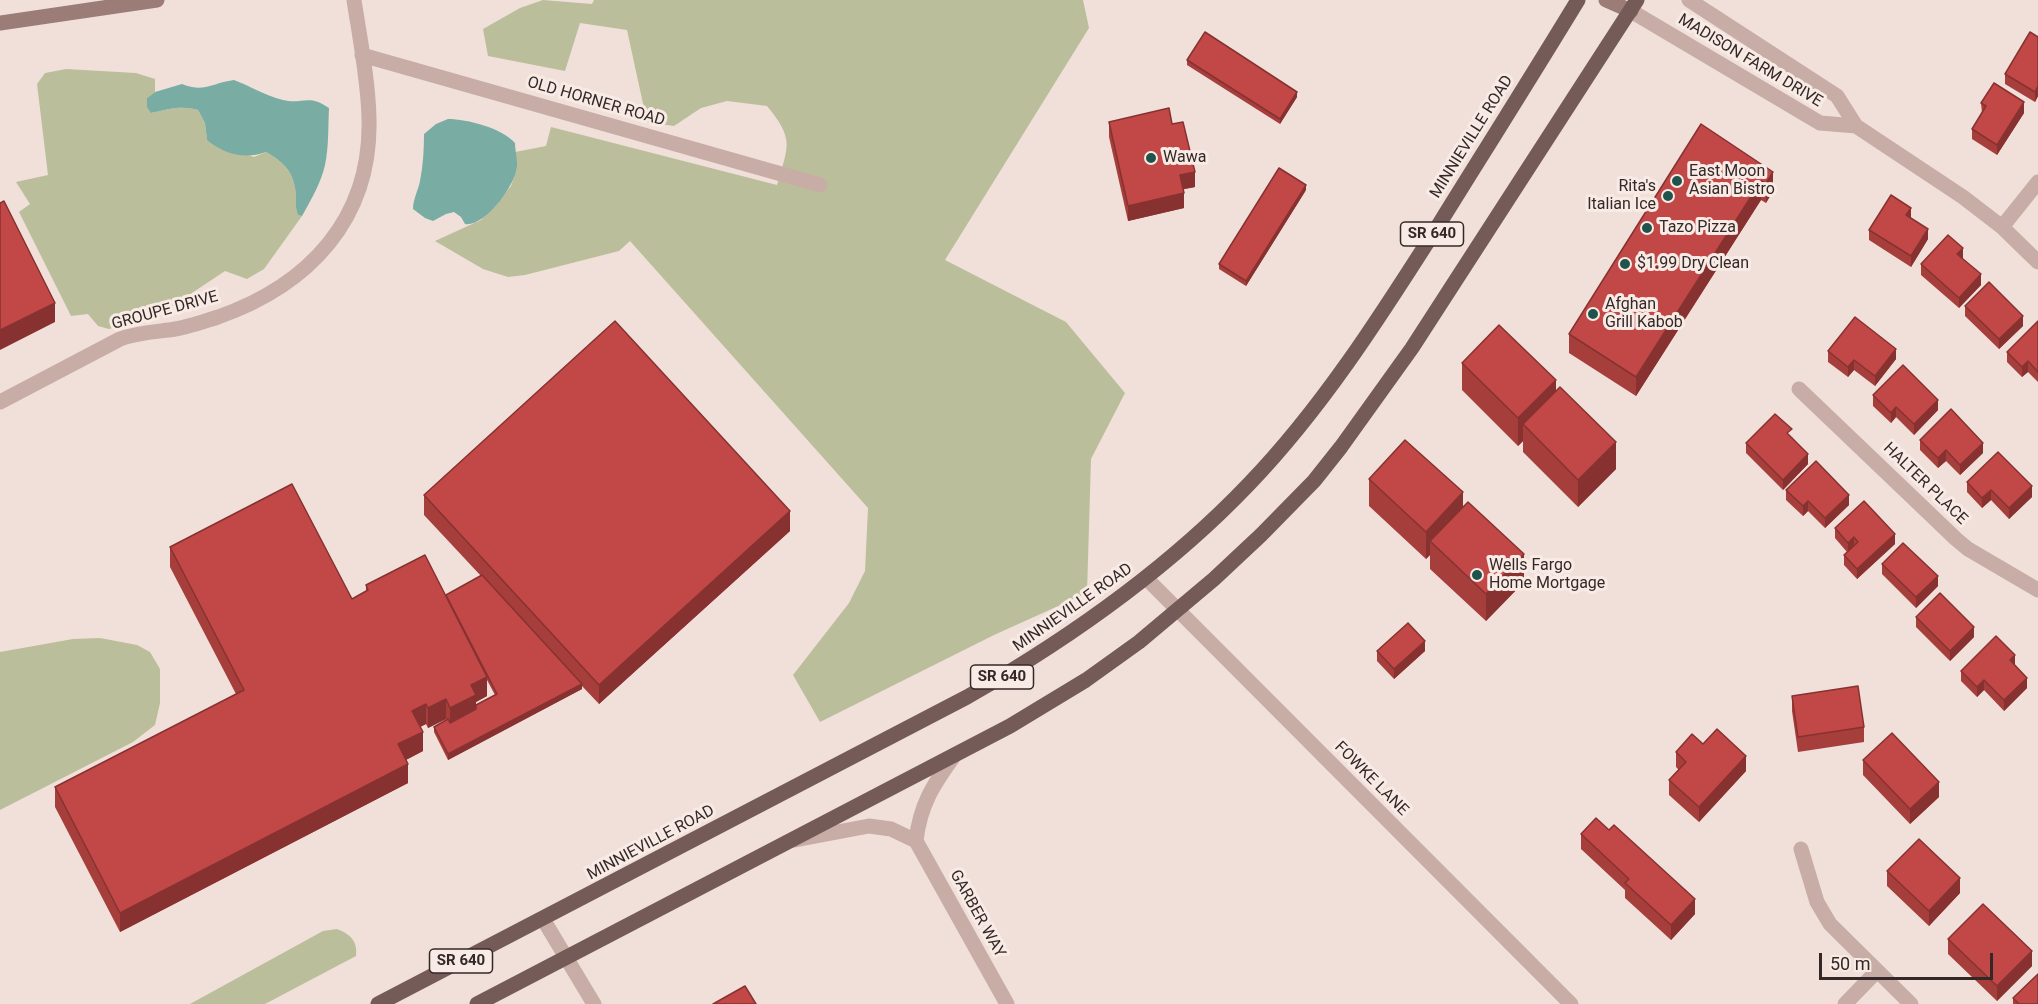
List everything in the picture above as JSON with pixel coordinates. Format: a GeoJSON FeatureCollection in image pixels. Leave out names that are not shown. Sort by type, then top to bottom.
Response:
{"type":"FeatureCollection","features":[{"type":"Feature","properties":{"kind":"main road"},"geometry":{"type":"LineString","coordinates":[[0,23],[157,0]]}},
{"type":"Feature","properties":{"kind":"main road","name":"MINNIEVILLE ROAD"},"geometry":{"type":"LineString","coordinates":[[378,1004],[967,698],[1064,639],[1106,610],[1146,578],[1214,519],[1250,484],[1288,440],[1342,370],[1413,264],[1578,0]]}},
{"type":"Feature","properties":{"kind":"main road"},"geometry":{"type":"LineString","coordinates":[[1606,0],[1634,5]]}},
{"type":"Feature","properties":{"kind":"main road","name":"SR 640"},"geometry":{"type":"LineString","coordinates":[[477,1004],[1010,726],[1086,680],[1139,642],[1214,579],[1290,507],[1341,447],[1412,348],[1634,5]]}},
{"type":"Feature","properties":{"kind":"street","name":"GROUPE DRIVE"},"geometry":{"type":"LineString","coordinates":[[0,402],[120,339],[136,334],[184,327],[240,308],[280,287],[324,251],[343,225],[359,192],[369,138],[369,118],[354,0]]}},
{"type":"Feature","properties":{"kind":"street","name":"MADISON FARM DRIVE"},"geometry":{"type":"LineString","coordinates":[[1689,0],[1837,96],[1856,126],[1963,197],[2002,227],[2038,262]]}},
{"type":"Feature","properties":{"kind":"street","name":"MADISON FARM DRIVE"},"geometry":{"type":"LineString","coordinates":[[1634,5],[1820,123],[1856,126]]}},
{"type":"Feature","properties":{"kind":"street","name":"OLD HORNER ROAD"},"geometry":{"type":"LineString","coordinates":[[362,55],[820,185]]}},
{"type":"Feature","properties":{"kind":"street"},"geometry":{"type":"LineString","coordinates":[[2002,227],[2038,182]]}},
{"type":"Feature","properties":{"kind":"street","name":"HALTER PLACE"},"geometry":{"type":"LineString","coordinates":[[1799,388],[1956,539],[1968,549],[2038,590]]}},
{"type":"Feature","properties":{"kind":"street","name":"FOWKE LANE"},"geometry":{"type":"LineString","coordinates":[[1146,578],[1571,1004]]}},
{"type":"Feature","properties":{"kind":"street"},"geometry":{"type":"LineString","coordinates":[[792,841],[868,826],[891,829],[916,841],[918,823],[925,801],[954,756]]}},
{"type":"Feature","properties":{"kind":"street","name":"GARBER WAY"},"geometry":{"type":"LineString","coordinates":[[916,841],[1007,1004]]}},
{"type":"Feature","properties":{"kind":"street"},"geometry":{"type":"LineString","coordinates":[[1801,849],[1816,902],[1830,924],[1911,1004]]}},
{"type":"Feature","properties":{"kind":"street"},"geometry":{"type":"LineString","coordinates":[[543,919],[594,1004]]}},
{"type":"Feature","properties":{"kind":"street"},"geometry":{"type":"LineString","coordinates":[[1845,1004],[1877,971]]}},
{"type":"Feature","properties":{"kind":"green space"},"geometry":{"type":"Polygon","coordinates":[[[543,0],[592,4],[594,0],[1083,0],[1089,28],[945,260],[1066,322],[1125,393],[1091,459],[1087,593],[994,635],[820,722],[793,675],[849,603],[865,571],[868,508],[630,241],[619,251],[525,275],[508,277],[483,269],[435,241],[481,220],[511,186],[517,169],[515,152],[546,146],[551,127],[777,185],[787,144],[782,127],[767,106],[727,101],[701,108],[674,126],[647,122],[627,30],[580,23],[565,71],[488,56],[483,29],[520,8],[543,0]]]}},
{"type":"Feature","properties":{"kind":"green space"},"geometry":{"type":"Polygon","coordinates":[[[66,69],[136,73],[155,79],[155,92],[147,98],[151,113],[180,108],[198,110],[205,123],[207,140],[254,157],[266,152],[283,164],[291,174],[296,195],[296,210],[298,215],[302,216],[264,269],[247,279],[225,271],[165,311],[109,329],[98,326],[88,314],[71,316],[19,212],[30,204],[16,182],[48,175],[37,84],[45,73],[66,69]]]}},
{"type":"Feature","properties":{"kind":"green space"},"geometry":{"type":"Polygon","coordinates":[[[100,638],[137,645],[150,652],[160,669],[160,703],[155,725],[133,742],[0,810],[0,652],[73,639],[100,638]]]}},
{"type":"Feature","properties":{"kind":"green space"},"geometry":{"type":"Polygon","coordinates":[[[337,929],[352,939],[356,946],[356,956],[265,1004],[190,1004],[323,931],[337,929]]]}},
{"type":"Feature","properties":{"kind":"water"},"geometry":{"type":"Polygon","coordinates":[[[234,80],[277,98],[290,101],[316,101],[329,108],[325,165],[318,185],[302,216],[297,212],[295,187],[291,174],[273,156],[266,152],[243,155],[220,149],[207,140],[205,123],[198,110],[180,108],[151,113],[147,107],[147,98],[155,92],[182,84],[196,88],[234,80]]]}},
{"type":"Feature","properties":{"kind":"water"},"geometry":{"type":"Polygon","coordinates":[[[448,119],[484,125],[502,133],[515,143],[517,169],[509,188],[488,214],[472,223],[465,224],[454,212],[433,221],[413,209],[422,170],[424,134],[436,124],[448,119]]]}},
{"type":"Feature","properties":{"kind":"building"},"geometry":{"type":"Polygon","coordinates":[[[1205,32],[1297,92],[1280,119],[1187,60],[1205,32]]]}},
{"type":"Feature","properties":{"kind":"building"},"geometry":{"type":"Polygon","coordinates":[[[2030,32],[2038,37],[2038,86],[2035,92],[2005,74],[2030,32]]]}},
{"type":"Feature","properties":{"kind":"building"},"geometry":{"type":"Polygon","coordinates":[[[1994,83],[2024,102],[1997,145],[1972,129],[1986,106],[1981,103],[1994,83]]]}},
{"type":"Feature","properties":{"kind":"building","name":"Wawa"},"geometry":{"type":"Polygon","coordinates":[[[1169,108],[1172,124],[1183,122],[1195,172],[1180,175],[1184,193],[1128,206],[1109,122],[1169,108]]]}},
{"type":"Feature","properties":{"kind":"building"},"geometry":{"type":"Polygon","coordinates":[[[1701,124],[1773,172],[1766,183],[1761,181],[1636,377],[1569,334],[1701,124]]]}},
{"type":"Feature","properties":{"kind":"building"},"geometry":{"type":"Polygon","coordinates":[[[1279,168],[1306,185],[1246,281],[1219,264],[1279,168]]]}},
{"type":"Feature","properties":{"kind":"building"},"geometry":{"type":"Polygon","coordinates":[[[1891,195],[1911,208],[1906,215],[1928,229],[1911,256],[1869,230],[1891,195]]]}},
{"type":"Feature","properties":{"kind":"building"},"geometry":{"type":"Polygon","coordinates":[[[4,201],[55,303],[0,330],[0,203],[4,201]]]}},
{"type":"Feature","properties":{"kind":"building"},"geometry":{"type":"Polygon","coordinates":[[[1948,235],[1963,248],[1957,254],[1981,274],[1959,298],[1921,264],[1948,235]]]}},
{"type":"Feature","properties":{"kind":"building"},"geometry":{"type":"Polygon","coordinates":[[[1989,282],[2023,316],[1999,339],[1965,306],[1989,282]]]}},
{"type":"Feature","properties":{"kind":"building"},"geometry":{"type":"Polygon","coordinates":[[[1855,317],[1896,349],[1875,376],[1854,360],[1848,367],[1828,351],[1855,317]]]}},
{"type":"Feature","properties":{"kind":"building"},"geometry":{"type":"Polygon","coordinates":[[[615,321],[790,511],[599,685],[424,495],[615,321]]]}},
{"type":"Feature","properties":{"kind":"building"},"geometry":{"type":"Polygon","coordinates":[[[2038,321],[2038,372],[2028,361],[2022,367],[2007,352],[2038,321]]]}},
{"type":"Feature","properties":{"kind":"building"},"geometry":{"type":"Polygon","coordinates":[[[1499,325],[1556,380],[1518,418],[1462,363],[1499,325]]]}},
{"type":"Feature","properties":{"kind":"building"},"geometry":{"type":"Polygon","coordinates":[[[1903,365],[1938,400],[1914,424],[1896,407],[1891,413],[1873,395],[1903,365]]]}},
{"type":"Feature","properties":{"kind":"building"},"geometry":{"type":"Polygon","coordinates":[[[1560,387],[1616,442],[1578,480],[1523,424],[1560,387]]]}},
{"type":"Feature","properties":{"kind":"building"},"geometry":{"type":"Polygon","coordinates":[[[1951,409],[1983,443],[1960,465],[1946,450],[1938,458],[1920,440],[1951,409]]]}},
{"type":"Feature","properties":{"kind":"building"},"geometry":{"type":"Polygon","coordinates":[[[1775,414],[1792,429],[1787,433],[1808,454],[1783,480],[1746,443],[1775,414]]]}},
{"type":"Feature","properties":{"kind":"building"},"geometry":{"type":"Polygon","coordinates":[[[1405,440],[1463,492],[1426,532],[1369,479],[1405,440]]]}},
{"type":"Feature","properties":{"kind":"building"},"geometry":{"type":"Polygon","coordinates":[[[1998,452],[2032,486],[2009,508],[1991,490],[1982,498],[1967,482],[1998,452]]]}},
{"type":"Feature","properties":{"kind":"building"},"geometry":{"type":"Polygon","coordinates":[[[1816,461],[1849,495],[1825,518],[1808,501],[1803,506],[1786,490],[1816,461]]]}},
{"type":"Feature","properties":{"kind":"building"},"geometry":{"type":"Polygon","coordinates":[[[292,484],[352,599],[368,590],[366,585],[425,555],[487,677],[471,685],[476,695],[450,708],[446,699],[428,708],[426,704],[412,711],[423,732],[398,744],[408,764],[120,913],[55,787],[244,690],[170,547],[292,484]]]}},
{"type":"Feature","properties":{"kind":"building"},"geometry":{"type":"Polygon","coordinates":[[[1864,501],[1895,534],[1857,569],[1844,555],[1858,542],[1854,537],[1848,543],[1835,528],[1864,501]]]}},
{"type":"Feature","properties":{"kind":"building"},"geometry":{"type":"Polygon","coordinates":[[[1468,502],[1524,554],[1486,594],[1430,541],[1468,502]]]}},
{"type":"Feature","properties":{"kind":"building"},"geometry":{"type":"Polygon","coordinates":[[[1903,543],[1938,576],[1916,597],[1882,564],[1903,543]]]}},
{"type":"Feature","properties":{"kind":"building"},"geometry":{"type":"Polygon","coordinates":[[[482,575],[582,684],[448,754],[434,727],[448,719],[450,723],[497,694],[446,595],[482,575]]]}},
{"type":"Feature","properties":{"kind":"building"},"geometry":{"type":"Polygon","coordinates":[[[1940,593],[1974,627],[1950,651],[1916,617],[1940,593]]]}},
{"type":"Feature","properties":{"kind":"building"},"geometry":{"type":"Polygon","coordinates":[[[1408,623],[1425,641],[1394,669],[1377,651],[1408,623]]]}},
{"type":"Feature","properties":{"kind":"building"},"geometry":{"type":"Polygon","coordinates":[[[1996,636],[2015,655],[2010,660],[2027,678],[2004,700],[1984,680],[1977,687],[1961,671],[1996,636]]]}},
{"type":"Feature","properties":{"kind":"building"},"geometry":{"type":"Polygon","coordinates":[[[1858,686],[1864,727],[1798,737],[1792,696],[1858,686]]]}},
{"type":"Feature","properties":{"kind":"building"},"geometry":{"type":"Polygon","coordinates":[[[1717,729],[1746,756],[1699,807],[1669,780],[1686,762],[1676,752],[1692,734],[1703,744],[1717,729]]]}},
{"type":"Feature","properties":{"kind":"building"},"geometry":{"type":"Polygon","coordinates":[[[1892,733],[1939,782],[1910,809],[1863,760],[1892,733]]]}},
{"type":"Feature","properties":{"kind":"building"},"geometry":{"type":"Polygon","coordinates":[[[1596,818],[1609,830],[1614,825],[1695,899],[1671,925],[1625,883],[1629,879],[1581,834],[1596,818]]]}},
{"type":"Feature","properties":{"kind":"building"},"geometry":{"type":"Polygon","coordinates":[[[1919,839],[1960,878],[1929,911],[1887,871],[1919,839]]]}},
{"type":"Feature","properties":{"kind":"building"},"geometry":{"type":"Polygon","coordinates":[[[1983,904],[2032,951],[1997,986],[1948,939],[1983,904]]]}},
{"type":"Feature","properties":{"kind":"building"},"geometry":{"type":"Polygon","coordinates":[[[2038,974],[2038,1004],[2019,1004],[2013,998],[2038,974]]]}},
{"type":"Feature","properties":{"kind":"building"},"geometry":{"type":"Polygon","coordinates":[[[745,986],[756,1004],[713,1004],[745,986]]]}},
{"type":"Feature","properties":{"kind":"place","name":"Wawa"},"geometry":{"type":"Point","coordinates":[1151,158]}},
{"type":"Feature","properties":{"kind":"place","name":"East Moon Asian Bistro"},"geometry":{"type":"Point","coordinates":[1677,181]}},
{"type":"Feature","properties":{"kind":"place","name":"Rita's Italian Ice"},"geometry":{"type":"Point","coordinates":[1668,196]}},
{"type":"Feature","properties":{"kind":"place","name":"Tazo Pizza"},"geometry":{"type":"Point","coordinates":[1647,228]}},
{"type":"Feature","properties":{"kind":"place","name":"$1.99 Dry Clean"},"geometry":{"type":"Point","coordinates":[1625,264]}},
{"type":"Feature","properties":{"kind":"place","name":"Afghan Grill Kabob"},"geometry":{"type":"Point","coordinates":[1593,314]}},
{"type":"Feature","properties":{"kind":"place","name":"Wells Fargo Home Mortgage"},"geometry":{"type":"Point","coordinates":[1477,575]}}]}
